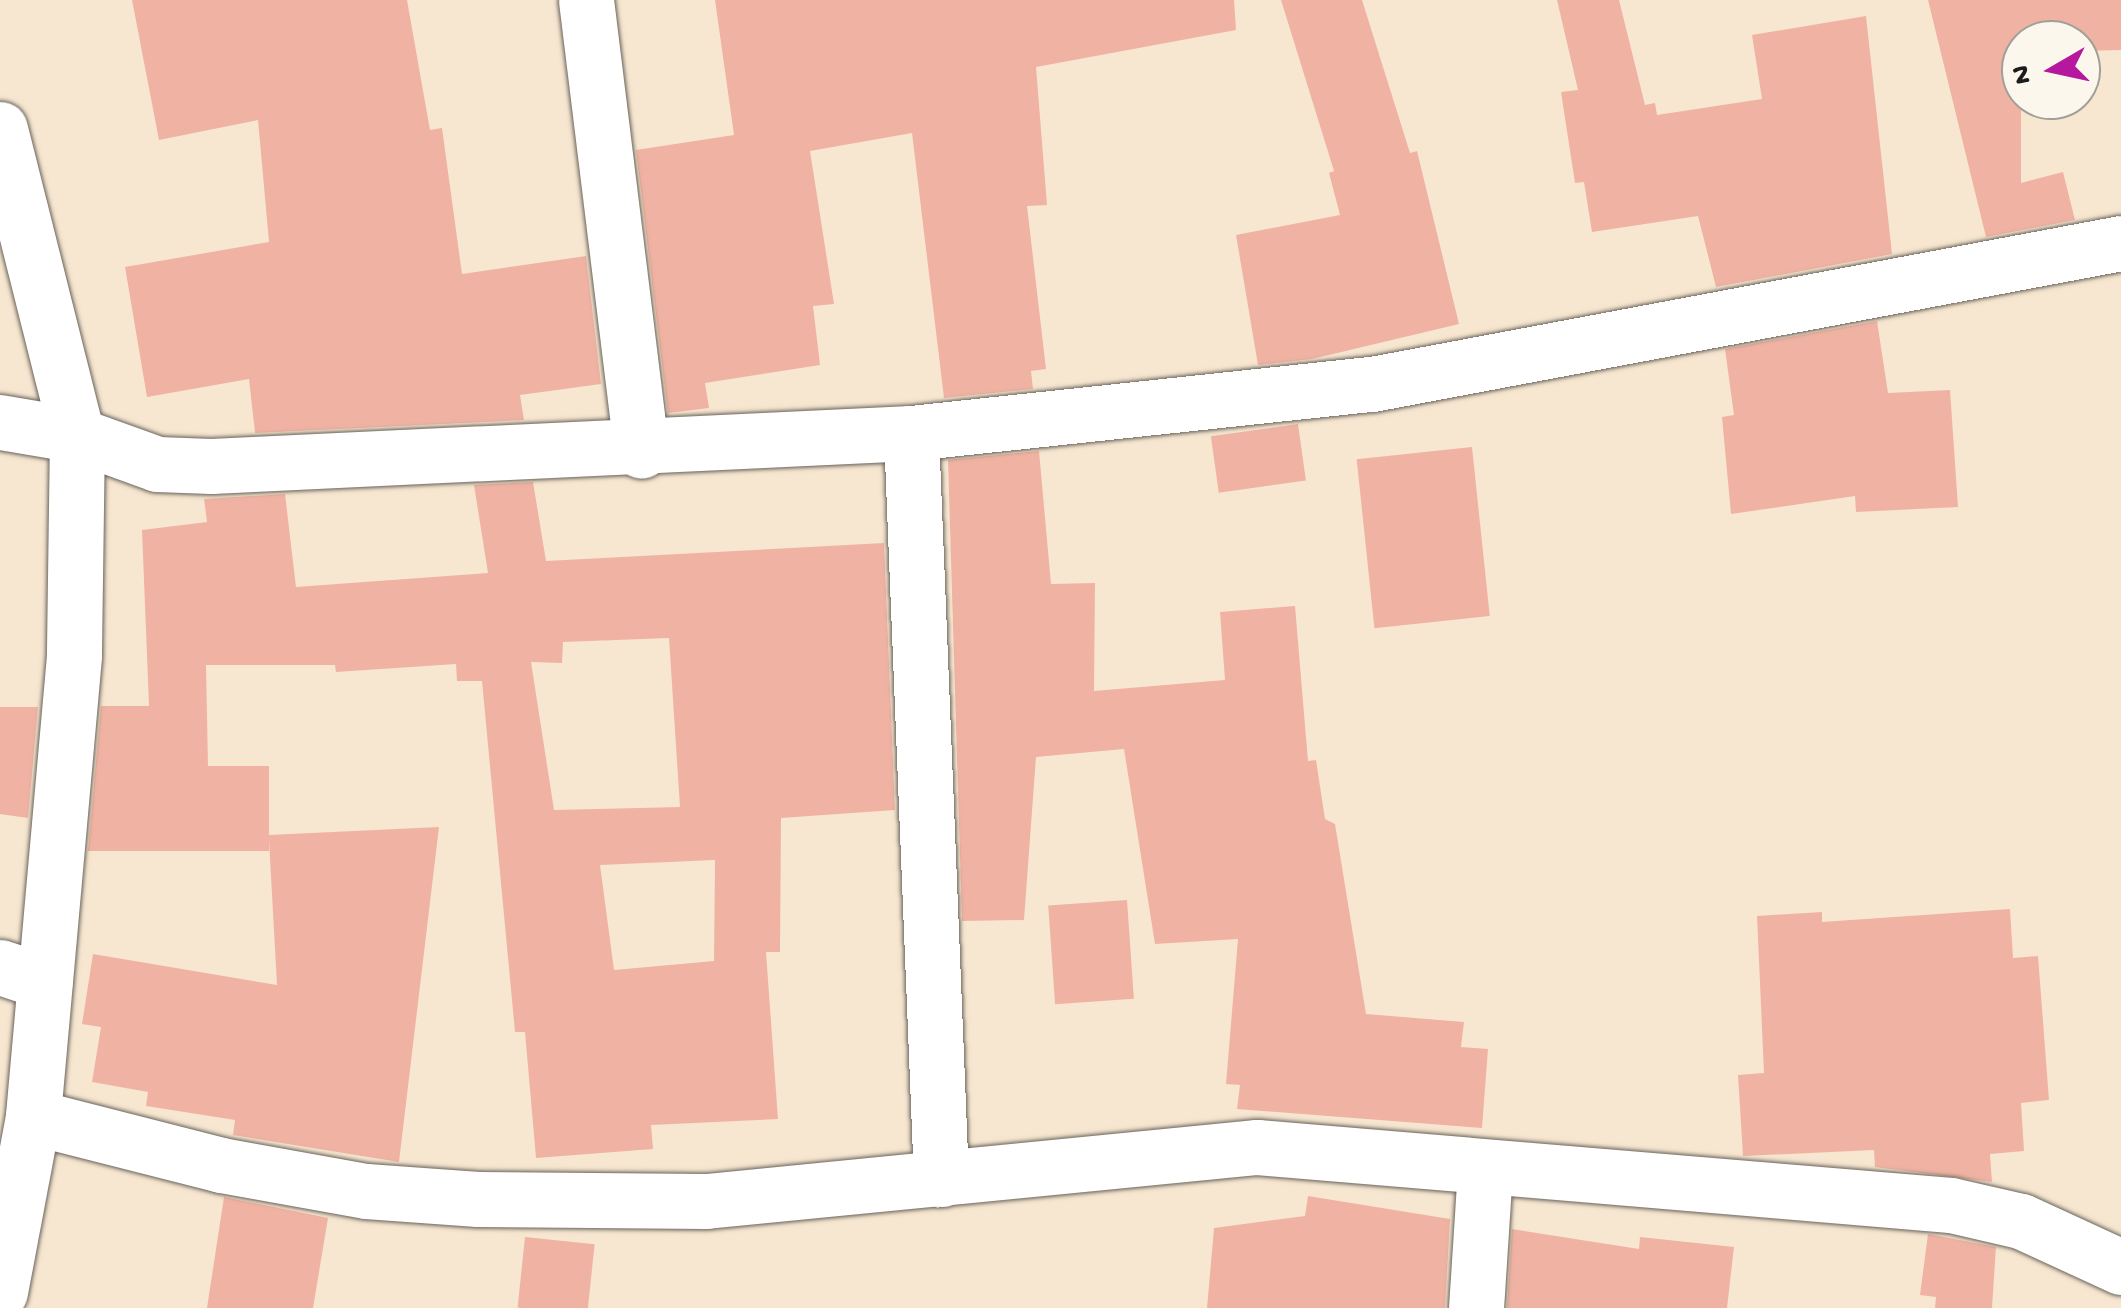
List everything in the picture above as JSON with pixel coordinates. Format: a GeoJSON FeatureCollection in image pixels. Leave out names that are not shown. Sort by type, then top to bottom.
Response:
{"type":"FeatureCollection","features":[{"type":"Feature","properties":{"kind":"street"},"geometry":{"type":"LineString","coordinates":[[586,0],[640,450]]}},
{"type":"Feature","properties":{"kind":"street"},"geometry":{"type":"LineString","coordinates":[[0,128],[77,435],[74,656],[22,974],[33,1117],[0,1292]]}},
{"type":"Feature","properties":{"kind":"street"},"geometry":{"type":"LineString","coordinates":[[0,422],[77,435],[158,464],[211,466],[640,450],[911,433],[1372,384],[2121,243]]}},
{"type":"Feature","properties":{"kind":"street"},"geometry":{"type":"LineString","coordinates":[[911,433],[941,1178]]}},
{"type":"Feature","properties":{"kind":"street"},"geometry":{"type":"LineString","coordinates":[[33,1117],[221,1165],[366,1191],[478,1199],[706,1202],[1257,1148],[1485,1170],[1952,1205],[2020,1221],[2121,1267]]}},
{"type":"Feature","properties":{"kind":"street"},"geometry":{"type":"LineString","coordinates":[[1476,1308],[1485,1170]]}},
{"type":"Feature","properties":{"kind":"building"},"geometry":{"type":"Polygon","coordinates":[[[132,0],[407,0],[430,130],[442,128],[462,274],[586,256],[601,384],[520,395],[524,420],[255,433],[249,379],[147,397],[125,267],[269,242],[258,120],[159,140],[132,0]]]}},
{"type":"Feature","properties":{"kind":"building"},"geometry":{"type":"Polygon","coordinates":[[[715,0],[1234,0],[1236,30],[1036,67],[1047,205],[1027,206],[1046,369],[1031,371],[1033,389],[944,398],[912,133],[810,151],[834,304],[813,306],[820,365],[705,383],[709,408],[668,413],[636,150],[734,135],[715,0]]]}},
{"type":"Feature","properties":{"kind":"building"},"geometry":{"type":"Polygon","coordinates":[[[1281,0],[1362,0],[1410,153],[1417,151],[1459,324],[1312,359],[1258,365],[1236,235],[1340,215],[1329,173],[1334,171],[1281,0]]]}},
{"type":"Feature","properties":{"kind":"building"},"geometry":{"type":"Polygon","coordinates":[[[1557,0],[1619,0],[1645,105],[1655,103],[1657,115],[1762,99],[1752,35],[1866,16],[1892,254],[1716,287],[1698,216],[1592,232],[1584,182],[1575,183],[1561,92],[1578,90],[1557,0]]]}},
{"type":"Feature","properties":{"kind":"building"},"geometry":{"type":"Polygon","coordinates":[[[1928,0],[2121,0],[2121,50],[2101,50],[2101,20],[2001,20],[2001,120],[2021,120],[2021,183],[2063,172],[2075,220],[1986,237],[1928,0]]]}},
{"type":"Feature","properties":{"kind":"building"},"geometry":{"type":"Polygon","coordinates":[[[1877,321],[1888,393],[1950,390],[1958,507],[1856,512],[1855,496],[1731,514],[1722,417],[1734,415],[1725,349],[1877,321]]]}},
{"type":"Feature","properties":{"kind":"building"},"geometry":{"type":"Polygon","coordinates":[[[1298,424],[1306,480],[1219,493],[1211,436],[1298,424]]]}},
{"type":"Feature","properties":{"kind":"building"},"geometry":{"type":"Polygon","coordinates":[[[1472,447],[1490,616],[1374,628],[1357,459],[1472,447]]]}},
{"type":"Feature","properties":{"kind":"building"},"geometry":{"type":"Polygon","coordinates":[[[1039,451],[1051,584],[1095,583],[1094,691],[1225,680],[1220,612],[1295,606],[1308,761],[1316,760],[1325,819],[1335,824],[1366,1014],[1464,1022],[1461,1047],[1488,1049],[1482,1128],[1237,1109],[1240,1085],[1226,1084],[1238,939],[1155,944],[1124,749],[1036,757],[1024,920],[962,921],[948,460],[1039,451]]]}},
{"type":"Feature","properties":{"kind":"building"},"geometry":{"type":"Polygon","coordinates":[[[533,482],[546,561],[884,543],[895,810],[781,818],[780,952],[766,952],[778,1119],[651,1125],[653,1149],[536,1158],[525,1032],[515,1032],[482,681],[457,681],[456,664],[336,672],[335,665],[206,665],[208,766],[269,766],[269,835],[439,827],[399,1162],[233,1135],[235,1120],[146,1106],[148,1092],[92,1082],[101,1027],[82,1024],[93,954],[277,985],[269,840],[269,851],[88,851],[101,706],[149,706],[142,530],[207,522],[204,499],[285,494],[296,587],[488,573],[474,485],[533,482]],[[669,638],[563,642],[562,663],[531,662],[554,810],[680,807],[669,638]],[[715,860],[600,865],[614,970],[714,961],[715,860]]]}},
{"type":"Feature","properties":{"kind":"building"},"geometry":{"type":"Polygon","coordinates":[[[0,707],[38,707],[28,818],[0,814],[0,707]]]}},
{"type":"Feature","properties":{"kind":"building"},"geometry":{"type":"Polygon","coordinates":[[[1127,900],[1134,999],[1055,1004],[1048,906],[1127,900]]]}},
{"type":"Feature","properties":{"kind":"building"},"geometry":{"type":"Polygon","coordinates":[[[2010,909],[2013,958],[2038,956],[2049,1100],[2021,1103],[2024,1151],[1990,1154],[1992,1182],[1875,1167],[1874,1150],[1743,1156],[1738,1075],[1764,1073],[1757,916],[1822,912],[1822,922],[2010,909]]]}},
{"type":"Feature","properties":{"kind":"building"},"geometry":{"type":"Polygon","coordinates":[[[1308,1196],[1450,1219],[1445,1308],[1207,1308],[1214,1228],[1305,1216],[1308,1196]]]}},
{"type":"Feature","properties":{"kind":"building"},"geometry":{"type":"Polygon","coordinates":[[[224,1197],[328,1218],[313,1308],[207,1308],[224,1197]]]}},
{"type":"Feature","properties":{"kind":"building"},"geometry":{"type":"Polygon","coordinates":[[[1512,1229],[1639,1249],[1640,1237],[1734,1247],[1727,1308],[1507,1308],[1512,1229]]]}},
{"type":"Feature","properties":{"kind":"building"},"geometry":{"type":"Polygon","coordinates":[[[1928,1234],[1996,1247],[1992,1308],[1935,1308],[1936,1297],[1920,1295],[1928,1234]]]}},
{"type":"Feature","properties":{"kind":"building"},"geometry":{"type":"Polygon","coordinates":[[[525,1237],[595,1244],[588,1308],[518,1308],[525,1237]]]}}]}
